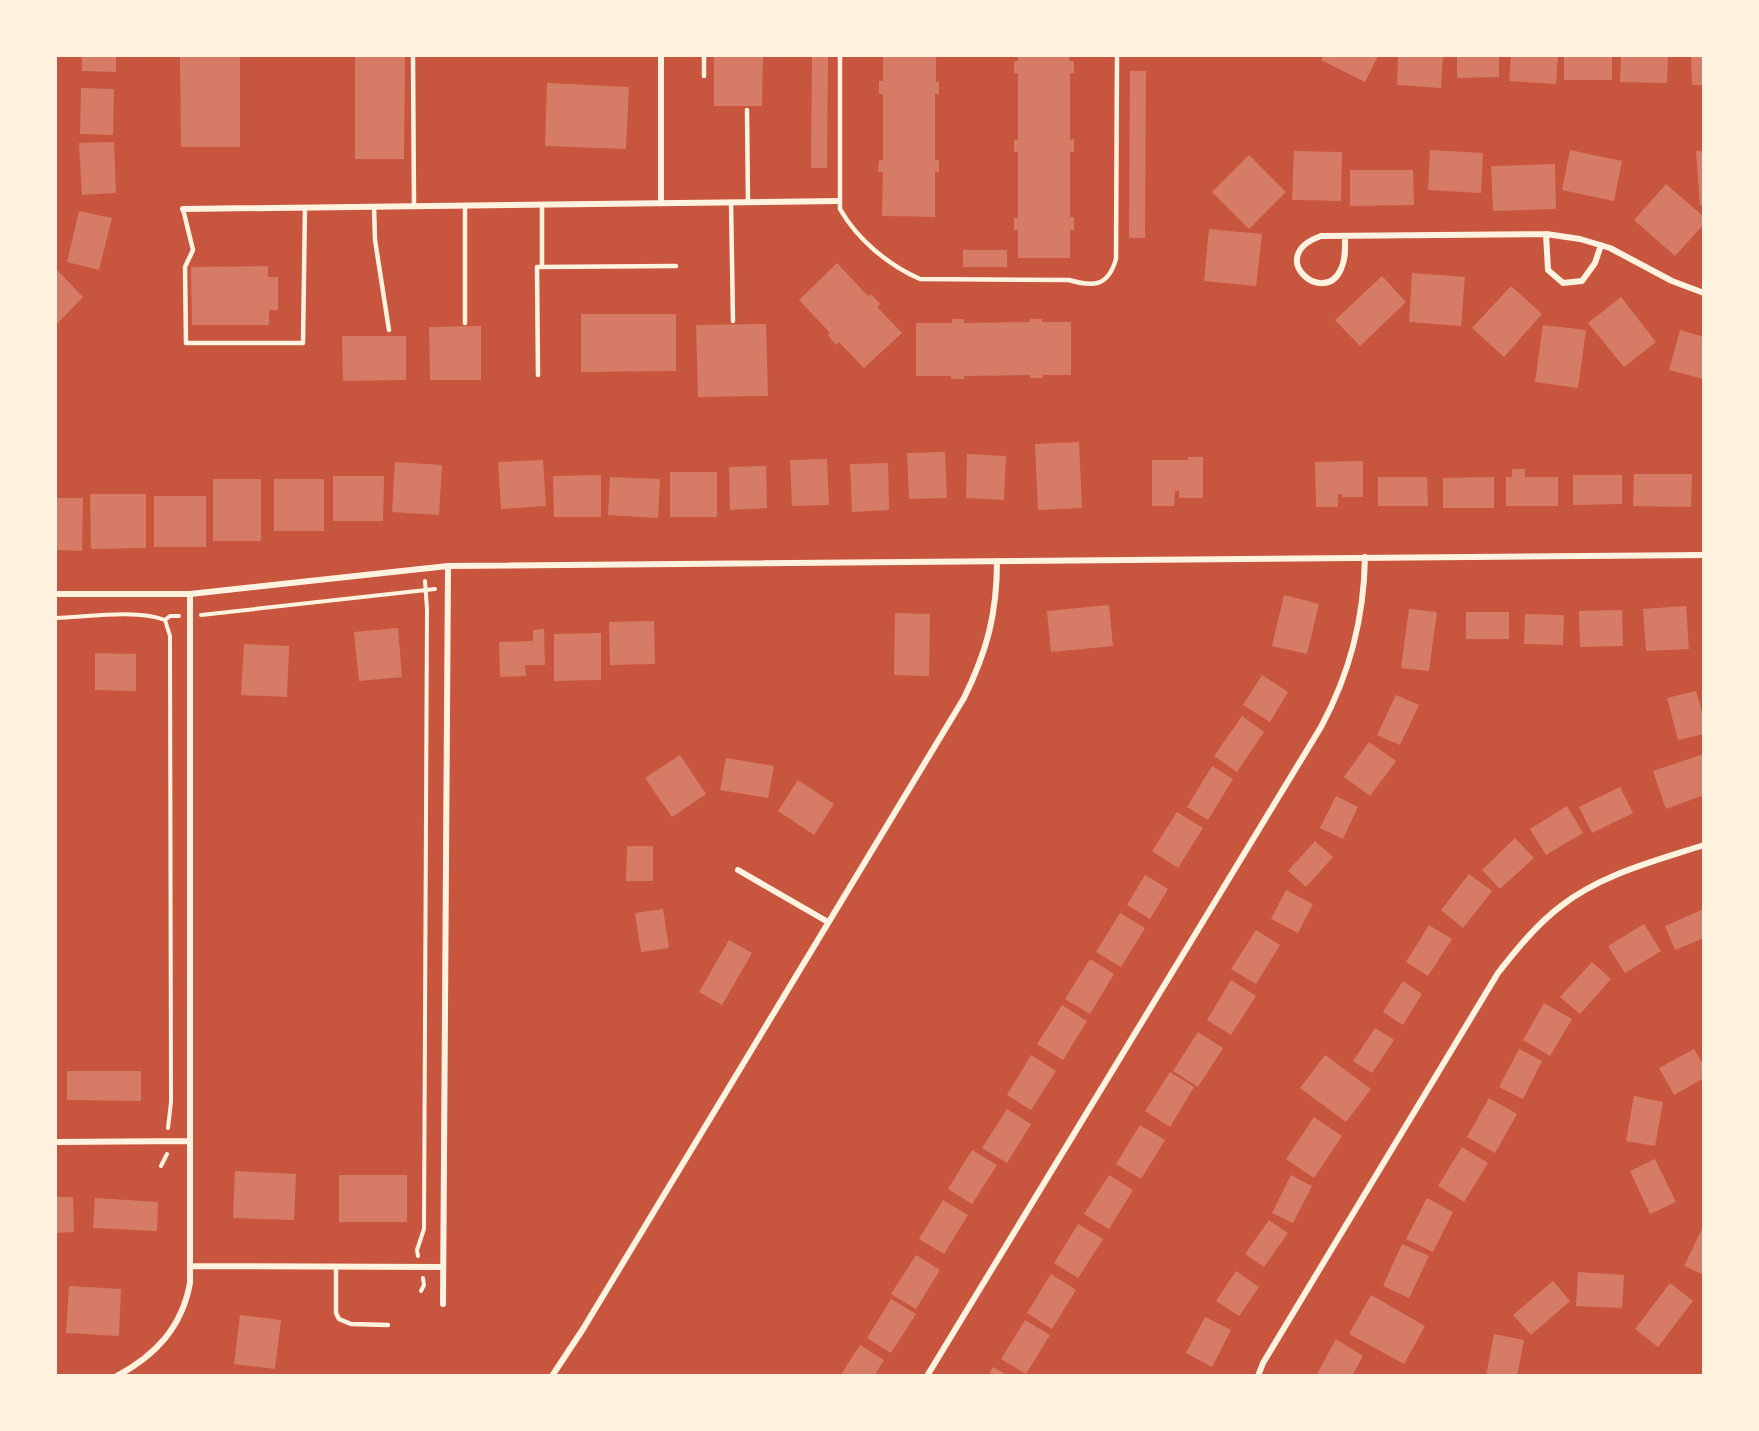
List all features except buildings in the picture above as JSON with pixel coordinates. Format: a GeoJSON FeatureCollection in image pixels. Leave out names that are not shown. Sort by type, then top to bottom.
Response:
{"type":"FeatureCollection","features":[{"type":"Feature","properties":{"kind":"street"},"geometry":{"type":"LineString","coordinates":[[661,56],[661,203]]}},
{"type":"Feature","properties":{"kind":"street"},"geometry":{"type":"LineString","coordinates":[[183,209],[839,201]]}},
{"type":"Feature","properties":{"kind":"street"},"geometry":{"type":"LineString","coordinates":[[1546,234],[1548,270],[1554,278],[1563,283],[1582,281],[1595,263],[1600,245]]}},
{"type":"Feature","properties":{"kind":"street"},"geometry":{"type":"LineString","coordinates":[[1345,236],[1345,257],[1335,279],[1318,283],[1302,276],[1297,258],[1300,249],[1308,241],[1321,236],[1546,234],[1600,245],[1631,258],[1671,281],[1703,292]]}},
{"type":"Feature","properties":{"kind":"street"},"geometry":{"type":"LineString","coordinates":[[56,594],[190,594],[448,566],[1704,555]]}},
{"type":"Feature","properties":{"kind":"street"},"geometry":{"type":"LineString","coordinates":[[927,1376],[1326,718],[1348,668],[1358,630],[1364,589],[1365,558]]}},
{"type":"Feature","properties":{"kind":"street"},"geometry":{"type":"LineString","coordinates":[[552,1376],[583,1329],[964,698],[983,658],[992,626],[997,561]]}},
{"type":"Feature","properties":{"kind":"street"},"geometry":{"type":"LineString","coordinates":[[443,1304],[448,566]]}},
{"type":"Feature","properties":{"kind":"street"},"geometry":{"type":"LineString","coordinates":[[117,1376],[136,1365],[158,1347],[172,1331],[189,1291],[191,1266],[189,1141],[190,594]]}},
{"type":"Feature","properties":{"kind":"street"},"geometry":{"type":"LineString","coordinates":[[1258,1376],[1263,1363],[1492,984],[1518,948],[1561,905],[1586,889],[1623,871],[1704,845]]}},
{"type":"Feature","properties":{"kind":"street"},"geometry":{"type":"LineString","coordinates":[[738,870],[828,922]]}},
{"type":"Feature","properties":{"kind":"street"},"geometry":{"type":"LineString","coordinates":[[56,1142],[189,1141]]}},
{"type":"Feature","properties":{"kind":"street"},"geometry":{"type":"LineString","coordinates":[[191,1266],[443,1267]]}},
{"type":"Feature","properties":{"kind":"lane"},"geometry":{"type":"LineString","coordinates":[[413,56],[414,207]]}},
{"type":"Feature","properties":{"kind":"lane"},"geometry":{"type":"LineString","coordinates":[[704,56],[704,76]]}},
{"type":"Feature","properties":{"kind":"lane"},"geometry":{"type":"LineString","coordinates":[[840,56],[839,201],[848,222],[873,247],[902,271],[920,279],[1069,280],[1089,285],[1099,283],[1113,269],[1116,260],[1117,56]]}},
{"type":"Feature","properties":{"kind":"lane"},"geometry":{"type":"LineString","coordinates":[[747,110],[748,202]]}},
{"type":"Feature","properties":{"kind":"lane"},"geometry":{"type":"LineString","coordinates":[[731,202],[733,321]]}},
{"type":"Feature","properties":{"kind":"lane"},"geometry":{"type":"LineString","coordinates":[[542,205],[542,267]]}},
{"type":"Feature","properties":{"kind":"lane"},"geometry":{"type":"LineString","coordinates":[[465,206],[465,323]]}},
{"type":"Feature","properties":{"kind":"lane"},"geometry":{"type":"LineString","coordinates":[[374,207],[375,240],[389,330]]}},
{"type":"Feature","properties":{"kind":"lane"},"geometry":{"type":"LineString","coordinates":[[183,209],[193,250],[185,267],[186,343],[292,343],[303,342],[305,208]]}},
{"type":"Feature","properties":{"kind":"lane"},"geometry":{"type":"LineString","coordinates":[[538,375],[537,267],[676,266]]}},
{"type":"Feature","properties":{"kind":"lane"},"geometry":{"type":"LineString","coordinates":[[336,1266],[336,1313],[339,1319],[351,1324],[388,1325]]}},
{"type":"Feature","properties":{"kind":"path"},"geometry":{"type":"LineString","coordinates":[[421,1291],[424,1285],[417,1250],[424,1229],[427,609],[424,569]]}},
{"type":"Feature","properties":{"kind":"path"},"geometry":{"type":"LineString","coordinates":[[165,620],[170,616],[190,616],[425,589],[447,589]]}},
{"type":"Feature","properties":{"kind":"path"},"geometry":{"type":"LineString","coordinates":[[56,618],[138,616],[165,620]]}},
{"type":"Feature","properties":{"kind":"path"},"geometry":{"type":"LineString","coordinates":[[161,1166],[166,1160],[171,1102],[170,636],[165,620]]}}]}
